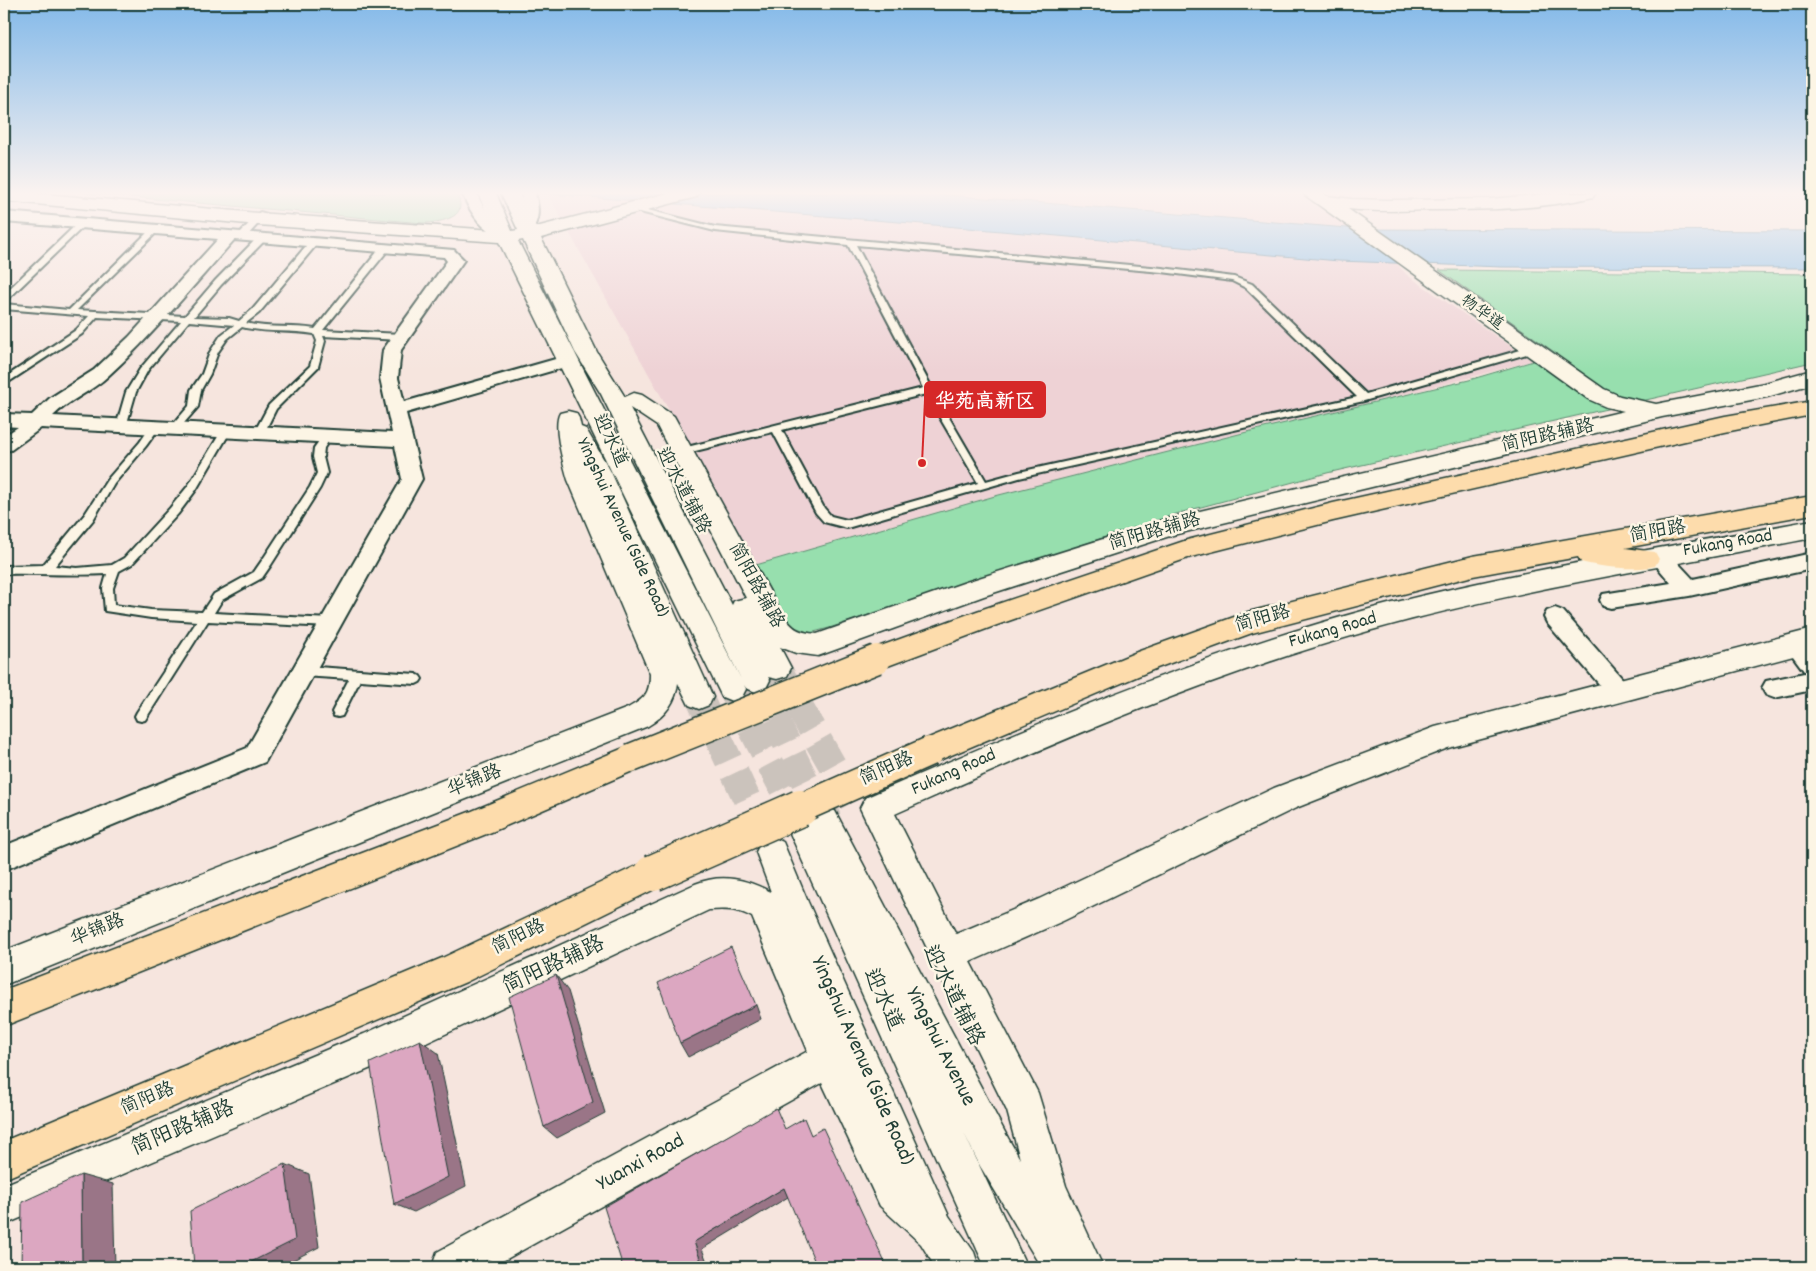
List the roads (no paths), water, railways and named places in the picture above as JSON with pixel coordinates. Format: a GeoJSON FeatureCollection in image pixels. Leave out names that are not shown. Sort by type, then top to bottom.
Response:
{"type":"FeatureCollection","features":[{"type":"Feature","properties":{"kind":"highway"},"geometry":{"type":"LineString","coordinates":[[1725,424],[1812,393]]}},
{"type":"Feature","properties":{"kind":"highway"},"geometry":{"type":"LineString","coordinates":[[4,1008],[483,821],[631,758],[877,660],[987,618],[1187,548],[1333,512],[1725,424],[1812,408]]}},
{"type":"Feature","properties":{"kind":"highway","name":"简阳路"},"geometry":{"type":"LineString","coordinates":[[4,1160],[454,970],[653,873],[930,751],[1147,660],[1248,623],[1473,566],[1812,505]]}},
{"type":"Feature","properties":{"kind":"highway"},"geometry":{"type":"LineString","coordinates":[[1549,552],[1653,558]]}},
{"type":"Feature","properties":{"kind":"street"},"geometry":{"type":"LineString","coordinates":[[4,445],[36,422],[56,402],[100,374],[135,341],[219,252]]}},
{"type":"Feature","properties":{"kind":"street"},"geometry":{"type":"LineString","coordinates":[[4,858],[256,755],[412,479],[389,378],[392,350],[456,260],[448,253],[439,252]]}},
{"type":"Feature","properties":{"kind":"street","name":"迎水道"},"geometry":{"type":"LineString","coordinates":[[515,252],[573,356],[732,689]]}},
{"type":"Feature","properties":{"kind":"street","name":"迎水道"},"geometry":{"type":"LineString","coordinates":[[535,252],[573,356],[612,394],[766,674]]}},
{"type":"Feature","properties":{"kind":"street","name":"物华道"},"geometry":{"type":"LineString","coordinates":[[1391,252],[1530,351],[1604,398],[1630,406],[1662,410]]}},
{"type":"Feature","properties":{"kind":"street","name":"物华道"},"geometry":{"type":"LineString","coordinates":[[1530,351],[1588,400],[1594,410],[1589,427]]}},
{"type":"Feature","properties":{"kind":"street"},"geometry":{"type":"LineString","coordinates":[[396,410],[573,356]]}},
{"type":"Feature","properties":{"kind":"street","name":"迎水道辅路"},"geometry":{"type":"LineString","coordinates":[[573,356],[628,388],[766,674]]}},
{"type":"Feature","properties":{"kind":"street","name":"Yingshui Avenue (Side Road)"},"geometry":{"type":"LineString","coordinates":[[573,356],[568,418],[599,472],[699,697]]}},
{"type":"Feature","properties":{"kind":"street","name":"简阳路辅路"},"geometry":{"type":"LineString","coordinates":[[634,400],[666,421],[772,622],[783,637],[797,643],[818,645],[975,589],[1170,528],[1589,427],[1662,410],[1767,390],[1812,377]]}},
{"type":"Feature","properties":{"kind":"street","name":"华锦路"},"geometry":{"type":"LineString","coordinates":[[4,968],[638,717],[649,711],[659,702],[664,692],[664,674],[580,480],[573,455],[568,418]]}},
{"type":"Feature","properties":{"kind":"street"},"geometry":{"type":"LineString","coordinates":[[4,420],[124,428],[403,440]]}},
{"type":"Feature","properties":{"kind":"street","name":"Fukang Road"},"geometry":{"type":"LineString","coordinates":[[840,817],[1155,689],[1262,652],[1374,618],[1496,588],[1653,558],[1809,534]]}},
{"type":"Feature","properties":{"kind":"street"},"geometry":{"type":"LineString","coordinates":[[1653,558],[1689,588]]}},
{"type":"Feature","properties":{"kind":"street"},"geometry":{"type":"LineString","coordinates":[[1611,600],[1689,588],[1812,561]]}},
{"type":"Feature","properties":{"kind":"street"},"geometry":{"type":"LineString","coordinates":[[1555,617],[1619,691]]}},
{"type":"Feature","properties":{"kind":"street"},"geometry":{"type":"LineString","coordinates":[[948,954],[1051,910],[1285,798],[1444,736],[1619,691],[1806,650]]}},
{"type":"Feature","properties":{"kind":"street"},"geometry":{"type":"LineString","coordinates":[[1774,688],[1812,682]]}},
{"type":"Feature","properties":{"kind":"street","name":"迎水道"},"geometry":{"type":"LineString","coordinates":[[840,817],[1006,1267]]}},
{"type":"Feature","properties":{"kind":"street","name":"迎水道辅路"},"geometry":{"type":"LineString","coordinates":[[840,817],[948,954],[1026,1106],[1047,1185]]}},
{"type":"Feature","properties":{"kind":"street","name":"迎水道辅路"},"geometry":{"type":"LineString","coordinates":[[840,817],[1047,1185],[1082,1267]]}},
{"type":"Feature","properties":{"kind":"street","name":"Yingshui Avenue"},"geometry":{"type":"LineString","coordinates":[[840,817],[994,1152],[1064,1267]]}},
{"type":"Feature","properties":{"kind":"street","name":"Yingshui Avenue (Side Road)"},"geometry":{"type":"LineString","coordinates":[[772,852],[797,915],[936,1230],[959,1267]]}},
{"type":"Feature","properties":{"kind":"street","name":"简阳路辅路"},"geometry":{"type":"LineString","coordinates":[[4,1205],[377,1047],[707,895],[733,892],[746,895],[764,906],[830,1059],[894,1192],[936,1230]]}},
{"type":"Feature","properties":{"kind":"street","name":"Yuanxi Road"},"geometry":{"type":"LineString","coordinates":[[452,1267],[830,1059]]}},
{"type":"Feature","properties":{"kind":"lane"},"geometry":{"type":"LineString","coordinates":[[4,298],[52,252]]}},
{"type":"Feature","properties":{"kind":"lane"},"geometry":{"type":"LineString","coordinates":[[71,312],[132,252]]}},
{"type":"Feature","properties":{"kind":"lane"},"geometry":{"type":"LineString","coordinates":[[124,428],[122,423],[131,392],[140,377],[162,346],[186,319],[238,252]]}},
{"type":"Feature","properties":{"kind":"lane"},"geometry":{"type":"LineString","coordinates":[[174,429],[193,406],[196,390],[206,374],[214,352],[224,337],[256,311],[305,252]]}},
{"type":"Feature","properties":{"kind":"lane"},"geometry":{"type":"LineString","coordinates":[[317,332],[382,252]]}},
{"type":"Feature","properties":{"kind":"lane"},"geometry":{"type":"LineString","coordinates":[[856,252],[928,390],[984,485]]}},
{"type":"Feature","properties":{"kind":"lane"},"geometry":{"type":"LineString","coordinates":[[958,252],[1162,270],[1234,279],[1249,286],[1364,398]]}},
{"type":"Feature","properties":{"kind":"lane"},"geometry":{"type":"LineString","coordinates":[[4,306],[95,314],[230,321],[255,328],[300,329],[317,332],[401,337]]}},
{"type":"Feature","properties":{"kind":"lane"},"geometry":{"type":"LineString","coordinates":[[4,382],[78,332],[95,314]]}},
{"type":"Feature","properties":{"kind":"lane"},"geometry":{"type":"LineString","coordinates":[[258,433],[272,407],[314,368],[321,340],[317,332]]}},
{"type":"Feature","properties":{"kind":"lane"},"geometry":{"type":"LineString","coordinates":[[776,428],[820,510],[828,519],[847,524],[1018,475],[1364,398],[1530,351]]}},
{"type":"Feature","properties":{"kind":"lane"},"geometry":{"type":"LineString","coordinates":[[682,451],[928,390]]}},
{"type":"Feature","properties":{"kind":"lane"},"geometry":{"type":"LineString","coordinates":[[46,569],[89,518],[110,482],[143,444],[154,428]]}},
{"type":"Feature","properties":{"kind":"lane"},"geometry":{"type":"LineString","coordinates":[[4,570],[46,569],[77,572],[114,569],[128,562],[192,488],[225,432]]}},
{"type":"Feature","properties":{"kind":"lane"},"geometry":{"type":"LineString","coordinates":[[141,716],[218,597],[258,575],[267,562],[315,488],[322,473],[318,457],[319,448],[327,436]]}},
{"type":"Feature","properties":{"kind":"lane"},"geometry":{"type":"LineString","coordinates":[[114,569],[108,588],[108,608],[151,614],[330,624]]}},
{"type":"Feature","properties":{"kind":"lane"},"geometry":{"type":"LineString","coordinates":[[304,671],[416,679]]}},
{"type":"Feature","properties":{"kind":"lane"},"geometry":{"type":"LineString","coordinates":[[338,712],[357,675]]}},
{"type":"Feature","properties":{"kind":"water"},"geometry":{"type":"Polygon","coordinates":[[[1241,252],[1812,252],[1812,268],[1502,267],[1339,261],[1241,252]]]}},
{"type":"Feature","properties":{"kind":"tunnel"},"geometry":{"type":"LineString","coordinates":[[777,668],[856,807]]}},
{"type":"Feature","properties":{"kind":"tunnel"},"geometry":{"type":"LineString","coordinates":[[756,680],[819,810]]}},
{"type":"Feature","properties":{"kind":"tunnel"},"geometry":{"type":"LineString","coordinates":[[732,689],[794,810]]}},
{"type":"Feature","properties":{"kind":"tunnel"},"geometry":{"type":"LineString","coordinates":[[699,697],[752,810]]}},
{"type":"Feature","properties":{"kind":"tunnel"},"geometry":{"type":"LineString","coordinates":[[752,808],[768,843]]}},
{"type":"Feature","properties":{"kind":"tunnel"},"geometry":{"type":"LineString","coordinates":[[818,808],[824,821]]}},
{"type":"Feature","properties":{"kind":"tunnel"},"geometry":{"type":"LineString","coordinates":[[794,810],[803,828]]}},
{"type":"Feature","properties":{"kind":"place","name":"华苑高新区"},"geometry":{"type":"Point","coordinates":[922,463]}}]}
